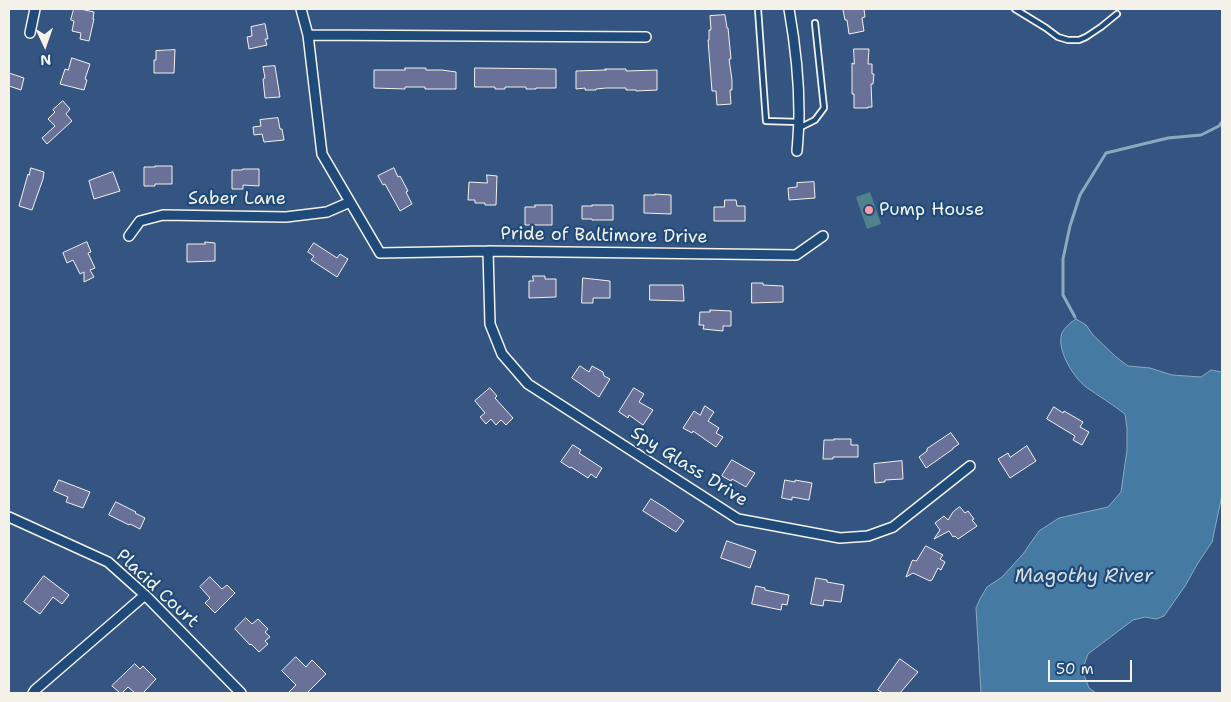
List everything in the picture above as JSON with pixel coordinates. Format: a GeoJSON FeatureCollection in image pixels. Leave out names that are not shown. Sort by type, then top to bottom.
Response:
{"type":"FeatureCollection","features":[{"type":"Feature","properties":{"kind":"street"},"geometry":{"type":"LineString","coordinates":[[30,32],[35,9]]}},
{"type":"Feature","properties":{"kind":"street"},"geometry":{"type":"LineString","coordinates":[[301,9],[308,35],[322,154],[350,202]]}},
{"type":"Feature","properties":{"kind":"street"},"geometry":{"type":"LineString","coordinates":[[789,9],[796,54],[797,151]]}},
{"type":"Feature","properties":{"kind":"street"},"geometry":{"type":"LineString","coordinates":[[308,35],[646,37]]}},
{"type":"Feature","properties":{"kind":"street","name":"Saber Lane"},"geometry":{"type":"LineString","coordinates":[[129,236],[140,221],[163,215],[286,217],[327,212],[350,202]]}},
{"type":"Feature","properties":{"kind":"street","name":"Pride of Baltimore Drive"},"geometry":{"type":"LineString","coordinates":[[350,202],[380,253],[488,251],[796,255],[823,236]]}},
{"type":"Feature","properties":{"kind":"street","name":"Spy Glass Drive"},"geometry":{"type":"LineString","coordinates":[[488,251],[490,324],[502,354],[528,384],[738,520],[840,538],[868,536],[893,527],[970,466]]}},
{"type":"Feature","properties":{"kind":"street","name":"Placid Court"},"geometry":{"type":"LineString","coordinates":[[9,517],[108,562],[145,595],[241,693]]}},
{"type":"Feature","properties":{"kind":"street"},"geometry":{"type":"LineString","coordinates":[[33,693],[145,595]]}},
{"type":"Feature","properties":{"kind":"lane"},"geometry":{"type":"LineString","coordinates":[[758,9],[766,120],[798,125],[815,120],[824,108],[816,23]]}},
{"type":"Feature","properties":{"kind":"lane"},"geometry":{"type":"LineString","coordinates":[[1015,9],[1058,37],[1068,40],[1086,38],[1117,14]]}},
{"type":"Feature","properties":{"kind":"green space","name":"Pump House"},"geometry":{"type":"Polygon","coordinates":[[[870,192],[881,224],[867,229],[856,197],[870,192]]]}},
{"type":"Feature","properties":{"kind":"water","name":"Magothy River"},"geometry":{"type":"Polygon","coordinates":[[[1076,319],[1086,325],[1093,335],[1128,366],[1150,368],[1172,375],[1201,377],[1211,370],[1222,372],[1222,495],[1212,542],[1164,616],[1156,619],[1145,617],[1133,620],[1088,654],[1084,665],[1084,675],[1089,688],[1096,693],[981,693],[976,608],[987,587],[1002,577],[1023,554],[1039,531],[1059,518],[1108,507],[1121,492],[1127,450],[1125,414],[1086,387],[1071,370],[1061,347],[1061,340],[1062,333],[1076,319]]]}},
{"type":"Feature","properties":{"kind":"building"},"geometry":{"type":"Polygon","coordinates":[[[74,9],[94,12],[89,41],[80,39],[81,33],[72,31],[74,21],[71,20],[74,9]]]}},
{"type":"Feature","properties":{"kind":"building"},"geometry":{"type":"Polygon","coordinates":[[[864,9],[865,17],[862,18],[864,31],[849,34],[843,10],[864,9]]]}},
{"type":"Feature","properties":{"kind":"building"},"geometry":{"type":"Polygon","coordinates":[[[725,15],[731,59],[729,59],[732,80],[732,90],[730,90],[731,104],[717,105],[716,91],[712,91],[708,40],[709,30],[711,30],[710,16],[725,15]]]}},
{"type":"Feature","properties":{"kind":"building"},"geometry":{"type":"Polygon","coordinates":[[[265,24],[268,39],[265,39],[267,45],[249,49],[247,37],[252,36],[251,27],[265,24]]]}},
{"type":"Feature","properties":{"kind":"building"},"geometry":{"type":"Polygon","coordinates":[[[854,49],[869,49],[868,64],[872,64],[872,74],[874,74],[873,84],[871,84],[872,107],[854,108],[852,63],[854,64],[854,49]]]}},
{"type":"Feature","properties":{"kind":"building"},"geometry":{"type":"Polygon","coordinates":[[[175,50],[174,73],[154,73],[156,51],[175,50]]]}},
{"type":"Feature","properties":{"kind":"building"},"geometry":{"type":"Polygon","coordinates":[[[72,58],[90,64],[84,90],[60,84],[65,69],[68,70],[72,58]]]}},
{"type":"Feature","properties":{"kind":"building"},"geometry":{"type":"Polygon","coordinates":[[[275,66],[280,97],[265,98],[263,67],[275,66]]]}},
{"type":"Feature","properties":{"kind":"building"},"geometry":{"type":"Polygon","coordinates":[[[405,68],[426,68],[426,70],[456,72],[456,89],[425,89],[425,87],[405,87],[405,89],[374,88],[374,70],[405,70],[405,68]]]}},
{"type":"Feature","properties":{"kind":"building"},"geometry":{"type":"Polygon","coordinates":[[[475,68],[556,69],[556,88],[526,89],[526,87],[505,87],[505,89],[495,89],[495,87],[475,87],[475,68]]]}},
{"type":"Feature","properties":{"kind":"building"},"geometry":{"type":"Polygon","coordinates":[[[626,69],[626,71],[657,70],[657,90],[636,91],[626,90],[626,88],[576,89],[576,71],[626,69]]]}},
{"type":"Feature","properties":{"kind":"building"},"geometry":{"type":"Polygon","coordinates":[[[9,73],[24,78],[21,90],[9,86],[9,73]]]}},
{"type":"Feature","properties":{"kind":"building"},"geometry":{"type":"Polygon","coordinates":[[[63,101],[70,109],[66,114],[72,121],[47,144],[42,138],[55,126],[48,119],[55,112],[53,110],[63,101]]]}},
{"type":"Feature","properties":{"kind":"building"},"geometry":{"type":"Polygon","coordinates":[[[278,118],[284,140],[264,142],[262,134],[254,135],[253,127],[261,126],[260,120],[278,118]]]}},
{"type":"Feature","properties":{"kind":"building"},"geometry":{"type":"Polygon","coordinates":[[[172,166],[172,184],[144,186],[144,167],[172,166]]]}},
{"type":"Feature","properties":{"kind":"building"},"geometry":{"type":"Polygon","coordinates":[[[31,168],[44,172],[32,210],[19,206],[31,168]]]}},
{"type":"Feature","properties":{"kind":"building"},"geometry":{"type":"Polygon","coordinates":[[[394,168],[408,191],[406,192],[412,204],[400,211],[385,184],[383,185],[378,176],[394,168]]]}},
{"type":"Feature","properties":{"kind":"building"},"geometry":{"type":"Polygon","coordinates":[[[259,169],[259,186],[243,185],[243,189],[232,189],[232,170],[259,169]]]}},
{"type":"Feature","properties":{"kind":"building"},"geometry":{"type":"Polygon","coordinates":[[[113,172],[120,191],[94,199],[89,181],[113,172]]]}},
{"type":"Feature","properties":{"kind":"building"},"geometry":{"type":"Polygon","coordinates":[[[487,175],[497,176],[496,205],[485,205],[485,203],[475,203],[475,200],[468,200],[469,182],[487,183],[487,175]]]}},
{"type":"Feature","properties":{"kind":"building"},"geometry":{"type":"Polygon","coordinates":[[[814,182],[815,198],[789,200],[788,188],[797,187],[797,183],[814,182]]]}},
{"type":"Feature","properties":{"kind":"building"},"geometry":{"type":"Polygon","coordinates":[[[644,195],[671,195],[671,214],[644,213],[644,195]]]}},
{"type":"Feature","properties":{"kind":"building"},"geometry":{"type":"Polygon","coordinates":[[[725,200],[736,200],[737,206],[745,206],[745,221],[714,221],[714,207],[724,207],[725,200]]]}},
{"type":"Feature","properties":{"kind":"building"},"geometry":{"type":"Polygon","coordinates":[[[535,205],[552,205],[552,225],[525,225],[525,207],[535,207],[535,205]]]}},
{"type":"Feature","properties":{"kind":"building"},"geometry":{"type":"Polygon","coordinates":[[[613,205],[613,220],[582,219],[582,206],[613,205]]]}},
{"type":"Feature","properties":{"kind":"building"},"geometry":{"type":"Polygon","coordinates":[[[87,242],[91,252],[88,253],[95,268],[90,270],[94,277],[84,282],[84,272],[80,274],[73,260],[67,263],[63,253],[87,242]]]}},
{"type":"Feature","properties":{"kind":"building"},"geometry":{"type":"Polygon","coordinates":[[[205,242],[215,243],[215,261],[187,262],[187,244],[205,244],[205,242]]]}},
{"type":"Feature","properties":{"kind":"building"},"geometry":{"type":"Polygon","coordinates":[[[314,243],[337,258],[340,254],[348,259],[337,277],[311,260],[314,256],[308,252],[314,243]]]}},
{"type":"Feature","properties":{"kind":"building"},"geometry":{"type":"Polygon","coordinates":[[[533,276],[545,276],[545,279],[556,279],[556,297],[529,298],[529,281],[533,281],[533,276]]]}},
{"type":"Feature","properties":{"kind":"building"},"geometry":{"type":"Polygon","coordinates":[[[583,278],[610,281],[610,298],[593,298],[593,303],[582,303],[583,278]]]}},
{"type":"Feature","properties":{"kind":"building"},"geometry":{"type":"Polygon","coordinates":[[[752,283],[783,286],[783,302],[752,303],[752,283]]]}},
{"type":"Feature","properties":{"kind":"building"},"geometry":{"type":"Polygon","coordinates":[[[650,285],[683,285],[684,301],[650,300],[650,285]]]}},
{"type":"Feature","properties":{"kind":"building"},"geometry":{"type":"Polygon","coordinates":[[[710,310],[731,311],[731,326],[723,326],[723,331],[703,329],[704,325],[699,325],[700,312],[710,312],[710,310]]]}},
{"type":"Feature","properties":{"kind":"building"},"geometry":{"type":"Polygon","coordinates":[[[580,366],[589,372],[592,366],[603,372],[604,376],[610,379],[599,397],[572,378],[580,366]]]}},
{"type":"Feature","properties":{"kind":"building"},"geometry":{"type":"Polygon","coordinates":[[[490,388],[497,396],[495,398],[513,418],[506,425],[501,420],[496,425],[491,419],[486,424],[480,417],[485,413],[475,401],[490,388]]]}},
{"type":"Feature","properties":{"kind":"building"},"geometry":{"type":"Polygon","coordinates":[[[634,388],[644,394],[639,402],[653,410],[643,425],[629,415],[628,418],[619,412],[634,388]]]}},
{"type":"Feature","properties":{"kind":"building"},"geometry":{"type":"Polygon","coordinates":[[[705,406],[714,412],[708,421],[719,428],[716,433],[723,437],[716,447],[693,431],[692,433],[683,428],[694,411],[700,415],[705,406]]]}},
{"type":"Feature","properties":{"kind":"building"},"geometry":{"type":"Polygon","coordinates":[[[1054,407],[1083,422],[1080,427],[1089,432],[1082,445],[1073,440],[1075,436],[1047,419],[1054,407]]]}},
{"type":"Feature","properties":{"kind":"building"},"geometry":{"type":"Polygon","coordinates":[[[951,433],[959,444],[926,468],[919,457],[927,449],[951,433]]]}},
{"type":"Feature","properties":{"kind":"building"},"geometry":{"type":"Polygon","coordinates":[[[851,439],[851,445],[858,445],[858,457],[823,459],[824,440],[851,439]]]}},
{"type":"Feature","properties":{"kind":"building"},"geometry":{"type":"Polygon","coordinates":[[[573,445],[581,450],[579,453],[602,468],[596,478],[591,474],[588,478],[561,462],[573,445]]]}},
{"type":"Feature","properties":{"kind":"building"},"geometry":{"type":"Polygon","coordinates":[[[1027,446],[1036,461],[1010,478],[998,459],[1008,453],[1010,457],[1027,446]]]}},
{"type":"Feature","properties":{"kind":"building"},"geometry":{"type":"Polygon","coordinates":[[[732,460],[755,473],[746,487],[722,476],[732,460]]]}},
{"type":"Feature","properties":{"kind":"building"},"geometry":{"type":"Polygon","coordinates":[[[902,461],[903,479],[885,480],[885,482],[875,483],[874,464],[902,461]]]}},
{"type":"Feature","properties":{"kind":"building"},"geometry":{"type":"Polygon","coordinates":[[[59,480],[90,492],[83,508],[66,502],[68,497],[54,491],[59,480]]]}},
{"type":"Feature","properties":{"kind":"building"},"geometry":{"type":"Polygon","coordinates":[[[785,480],[812,483],[809,500],[792,497],[792,500],[782,498],[785,480]]]}},
{"type":"Feature","properties":{"kind":"building"},"geometry":{"type":"Polygon","coordinates":[[[651,499],[684,521],[676,532],[643,511],[651,499]]]}},
{"type":"Feature","properties":{"kind":"building"},"geometry":{"type":"Polygon","coordinates":[[[116,502],[145,518],[140,529],[109,515],[116,502]]]}},
{"type":"Feature","properties":{"kind":"building"},"geometry":{"type":"Polygon","coordinates":[[[960,507],[965,513],[968,511],[977,526],[958,539],[955,536],[953,537],[949,531],[934,539],[940,530],[935,523],[944,516],[948,520],[953,512],[960,507]]]}},
{"type":"Feature","properties":{"kind":"building"},"geometry":{"type":"Polygon","coordinates":[[[727,541],[756,551],[750,568],[721,558],[727,541]]]}},
{"type":"Feature","properties":{"kind":"building"},"geometry":{"type":"Polygon","coordinates":[[[926,546],[943,555],[940,559],[945,562],[941,570],[938,568],[930,581],[913,573],[906,577],[912,561],[916,561],[926,546]]]}},
{"type":"Feature","properties":{"kind":"building"},"geometry":{"type":"Polygon","coordinates":[[[44,576],[69,595],[62,604],[53,597],[40,614],[24,602],[44,576]]]}},
{"type":"Feature","properties":{"kind":"building"},"geometry":{"type":"Polygon","coordinates":[[[210,577],[222,589],[227,585],[235,593],[215,613],[205,603],[210,598],[200,587],[210,577]]]}},
{"type":"Feature","properties":{"kind":"building"},"geometry":{"type":"Polygon","coordinates":[[[816,578],[844,585],[841,602],[824,600],[823,606],[811,604],[816,578]]]}},
{"type":"Feature","properties":{"kind":"building"},"geometry":{"type":"Polygon","coordinates":[[[756,586],[789,595],[787,605],[782,604],[781,610],[752,604],[756,586]]]}},
{"type":"Feature","properties":{"kind":"building"},"geometry":{"type":"Polygon","coordinates":[[[246,618],[252,624],[258,619],[268,629],[265,632],[270,637],[265,641],[268,644],[259,652],[235,629],[246,618]]]}},
{"type":"Feature","properties":{"kind":"building"},"geometry":{"type":"Polygon","coordinates":[[[296,657],[306,667],[312,660],[326,674],[307,693],[288,693],[296,685],[282,671],[296,657]]]}},
{"type":"Feature","properties":{"kind":"building"},"geometry":{"type":"Polygon","coordinates":[[[900,659],[918,672],[900,693],[883,693],[878,690],[900,659]]]}},
{"type":"Feature","properties":{"kind":"building"},"geometry":{"type":"Polygon","coordinates":[[[135,664],[140,669],[143,666],[156,679],[143,693],[135,693],[128,687],[120,693],[112,686],[135,664]]]}},
{"type":"Feature","properties":{"kind":"waterway"},"geometry":{"type":"LineString","coordinates":[[1075,317],[1063,295],[1063,259],[1070,226],[1080,195],[1106,153],[1168,138],[1201,135],[1219,126],[1222,122]]}},
{"type":"Feature","properties":{"kind":"place","name":"Pump House"},"geometry":{"type":"Point","coordinates":[869,210]}}]}
